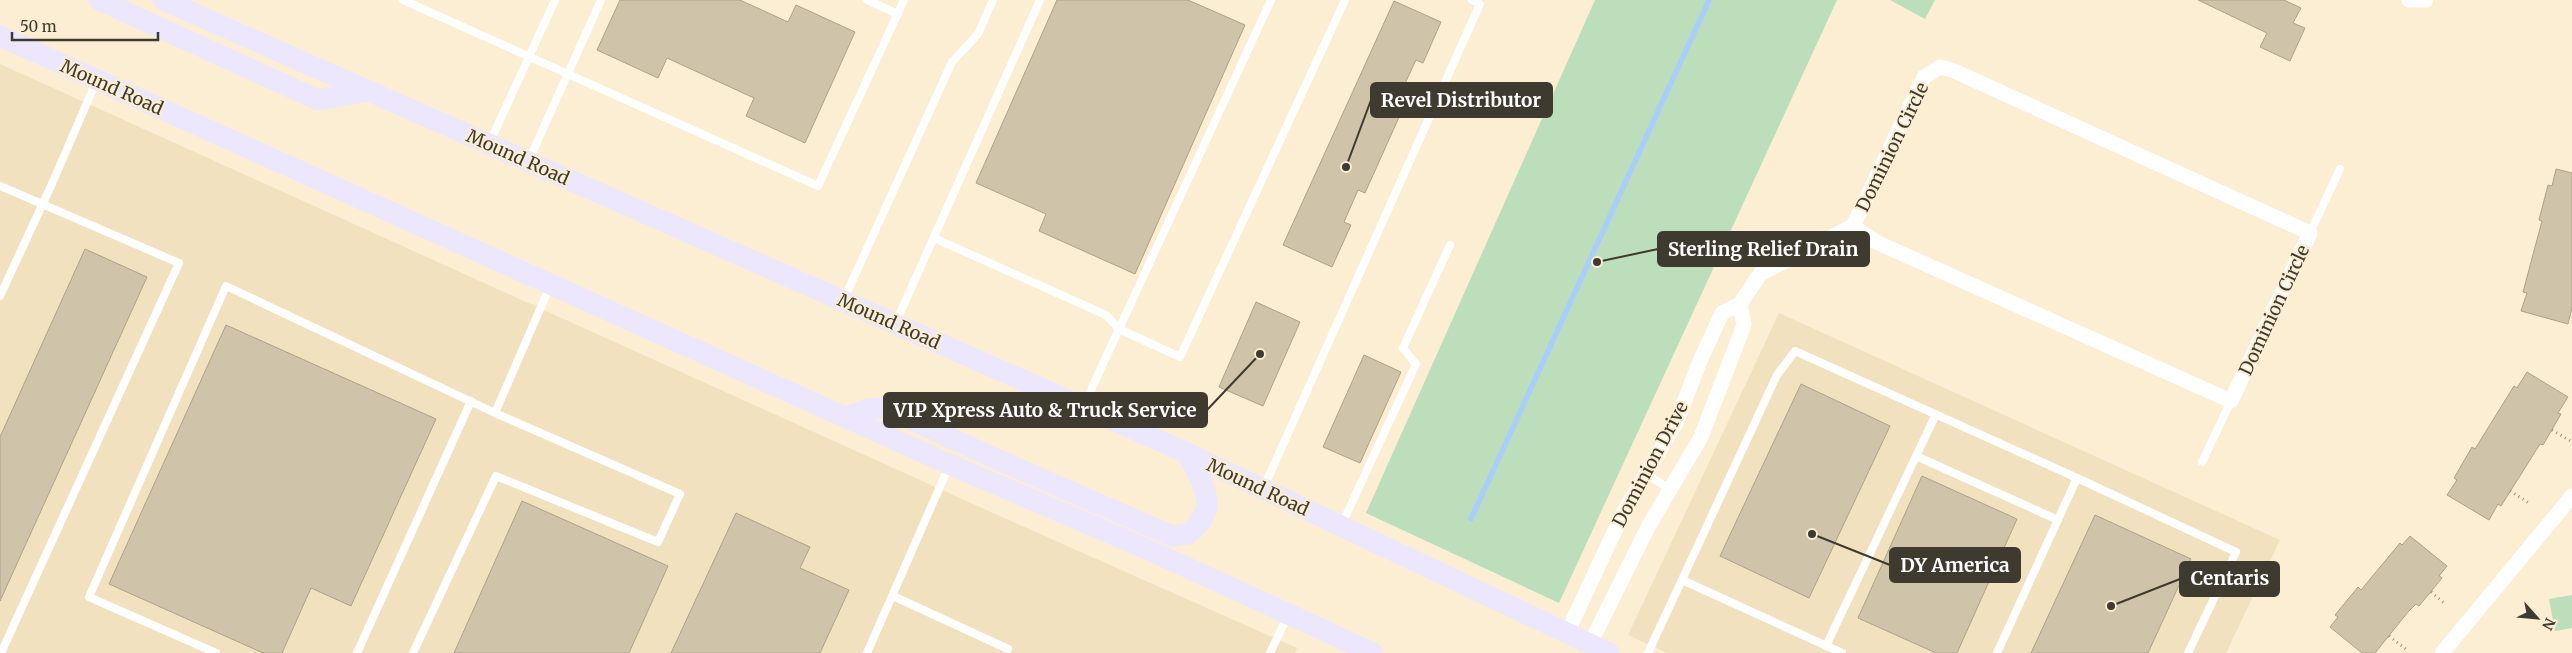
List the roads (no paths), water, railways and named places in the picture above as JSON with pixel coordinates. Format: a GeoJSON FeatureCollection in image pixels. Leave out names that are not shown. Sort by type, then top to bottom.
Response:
{"type":"FeatureCollection","features":[{"type":"Feature","properties":{"kind":"main road"},"geometry":{"type":"LineString","coordinates":[[99,0],[318,100],[368,91]]}},
{"type":"Feature","properties":{"kind":"main road","name":"Mound Road"},"geometry":{"type":"LineString","coordinates":[[163,0],[1187,453],[1600,649]]}},
{"type":"Feature","properties":{"kind":"main road","name":"Mound Road"},"geometry":{"type":"LineString","coordinates":[[0,36],[1373,653]]}},
{"type":"Feature","properties":{"kind":"main road"},"geometry":{"type":"LineString","coordinates":[[846,417],[868,409],[887,408],[987,455],[1172,536],[1188,534],[1206,514],[1208,500],[1187,453]]}},
{"type":"Feature","properties":{"kind":"street"},"geometry":{"type":"LineString","coordinates":[[2409,0],[2426,0]]}},
{"type":"Feature","properties":{"kind":"street","name":"Dominion Circle"},"geometry":{"type":"LineString","coordinates":[[1940,67],[1952,70],[2310,233],[2231,401],[1876,242],[1853,226],[1924,77],[1940,67]]}},
{"type":"Feature","properties":{"kind":"street","name":"Dominion Drive"},"geometry":{"type":"LineString","coordinates":[[1567,633],[1624,511],[1676,423],[1700,360],[1722,313],[1740,304],[1760,274],[1853,226]]}},
{"type":"Feature","properties":{"kind":"street","name":"Dominion Drive"},"geometry":{"type":"LineString","coordinates":[[1600,649],[1648,526],[1701,437],[1744,325],[1740,304]]}},
{"type":"Feature","properties":{"kind":"street"},"geometry":{"type":"LineString","coordinates":[[2442,653],[2572,496]]}},
{"type":"Feature","properties":{"kind":"lane"},"geometry":{"type":"LineString","coordinates":[[403,0],[818,186],[904,0]]}},
{"type":"Feature","properties":{"kind":"lane"},"geometry":{"type":"LineString","coordinates":[[489,144],[554,0]]}},
{"type":"Feature","properties":{"kind":"lane"},"geometry":{"type":"LineString","coordinates":[[528,162],[602,0]]}},
{"type":"Feature","properties":{"kind":"lane"},"geometry":{"type":"LineString","coordinates":[[867,0],[898,14]]}},
{"type":"Feature","properties":{"kind":"lane"},"geometry":{"type":"LineString","coordinates":[[843,301],[952,62],[978,34],[993,0]]}},
{"type":"Feature","properties":{"kind":"lane"},"geometry":{"type":"LineString","coordinates":[[896,324],[1040,0]]}},
{"type":"Feature","properties":{"kind":"lane"},"geometry":{"type":"LineString","coordinates":[[1083,407],[1271,0]]}},
{"type":"Feature","properties":{"kind":"lane"},"geometry":{"type":"LineString","coordinates":[[934,238],[1106,315],[1119,329],[1180,357],[1345,0]]}},
{"type":"Feature","properties":{"kind":"lane"},"geometry":{"type":"LineString","coordinates":[[1263,489],[1480,4],[1472,0]]}},
{"type":"Feature","properties":{"kind":"lane"},"geometry":{"type":"LineString","coordinates":[[0,296],[96,80]]}},
{"type":"Feature","properties":{"kind":"lane"},"geometry":{"type":"LineString","coordinates":[[2310,233],[2340,169]]}},
{"type":"Feature","properties":{"kind":"lane"},"geometry":{"type":"LineString","coordinates":[[0,186],[179,263],[1,653]]}},
{"type":"Feature","properties":{"kind":"lane"},"geometry":{"type":"LineString","coordinates":[[1341,526],[1416,364],[1403,348],[1450,245]]}},
{"type":"Feature","properties":{"kind":"lane"},"geometry":{"type":"LineString","coordinates":[[495,413],[551,284]]}},
{"type":"Feature","properties":{"kind":"lane"},"geometry":{"type":"LineString","coordinates":[[216,653],[89,597],[226,286],[495,413],[680,494],[658,542],[496,476],[413,653]]}},
{"type":"Feature","properties":{"kind":"lane"},"geometry":{"type":"LineString","coordinates":[[1648,653],[1777,374],[1795,351],[2236,552],[2188,653]]}},
{"type":"Feature","properties":{"kind":"lane"},"geometry":{"type":"LineString","coordinates":[[357,653],[471,401]]}},
{"type":"Feature","properties":{"kind":"lane"},"geometry":{"type":"LineString","coordinates":[[2202,462],[2231,401]]}},
{"type":"Feature","properties":{"kind":"lane"},"geometry":{"type":"LineString","coordinates":[[1826,646],[1936,414]]}},
{"type":"Feature","properties":{"kind":"lane"},"geometry":{"type":"LineString","coordinates":[[1916,456],[2058,520]]}},
{"type":"Feature","properties":{"kind":"lane"},"geometry":{"type":"LineString","coordinates":[[867,653],[950,464]]}},
{"type":"Feature","properties":{"kind":"lane"},"geometry":{"type":"LineString","coordinates":[[1646,474],[1670,489]]}},
{"type":"Feature","properties":{"kind":"lane"},"geometry":{"type":"LineString","coordinates":[[1997,653],[2077,478]]}},
{"type":"Feature","properties":{"kind":"lane"},"geometry":{"type":"LineString","coordinates":[[1682,580],[1842,653]]}},
{"type":"Feature","properties":{"kind":"lane"},"geometry":{"type":"LineString","coordinates":[[893,596],[1008,649]]}},
{"type":"Feature","properties":{"kind":"lane"},"geometry":{"type":"LineString","coordinates":[[1270,653],[1289,614]]}},
{"type":"Feature","properties":{"kind":"waterway"},"geometry":{"type":"LineString","coordinates":[[1471,519],[1709,0]]}},
{"type":"Feature","properties":{"kind":"place","name":"Revel Distributor"},"geometry":{"type":"Point","coordinates":[1346,167]}},
{"type":"Feature","properties":{"kind":"place","name":"Sterling Relief Drain"},"geometry":{"type":"Point","coordinates":[1597,262]}},
{"type":"Feature","properties":{"kind":"place","name":"VIP Xpress Auto & Truck Service"},"geometry":{"type":"Point","coordinates":[1260,354]}},
{"type":"Feature","properties":{"kind":"place","name":"DY America"},"geometry":{"type":"Point","coordinates":[1812,534]}},
{"type":"Feature","properties":{"kind":"place","name":"Centaris"},"geometry":{"type":"Point","coordinates":[2111,606]}}]}
